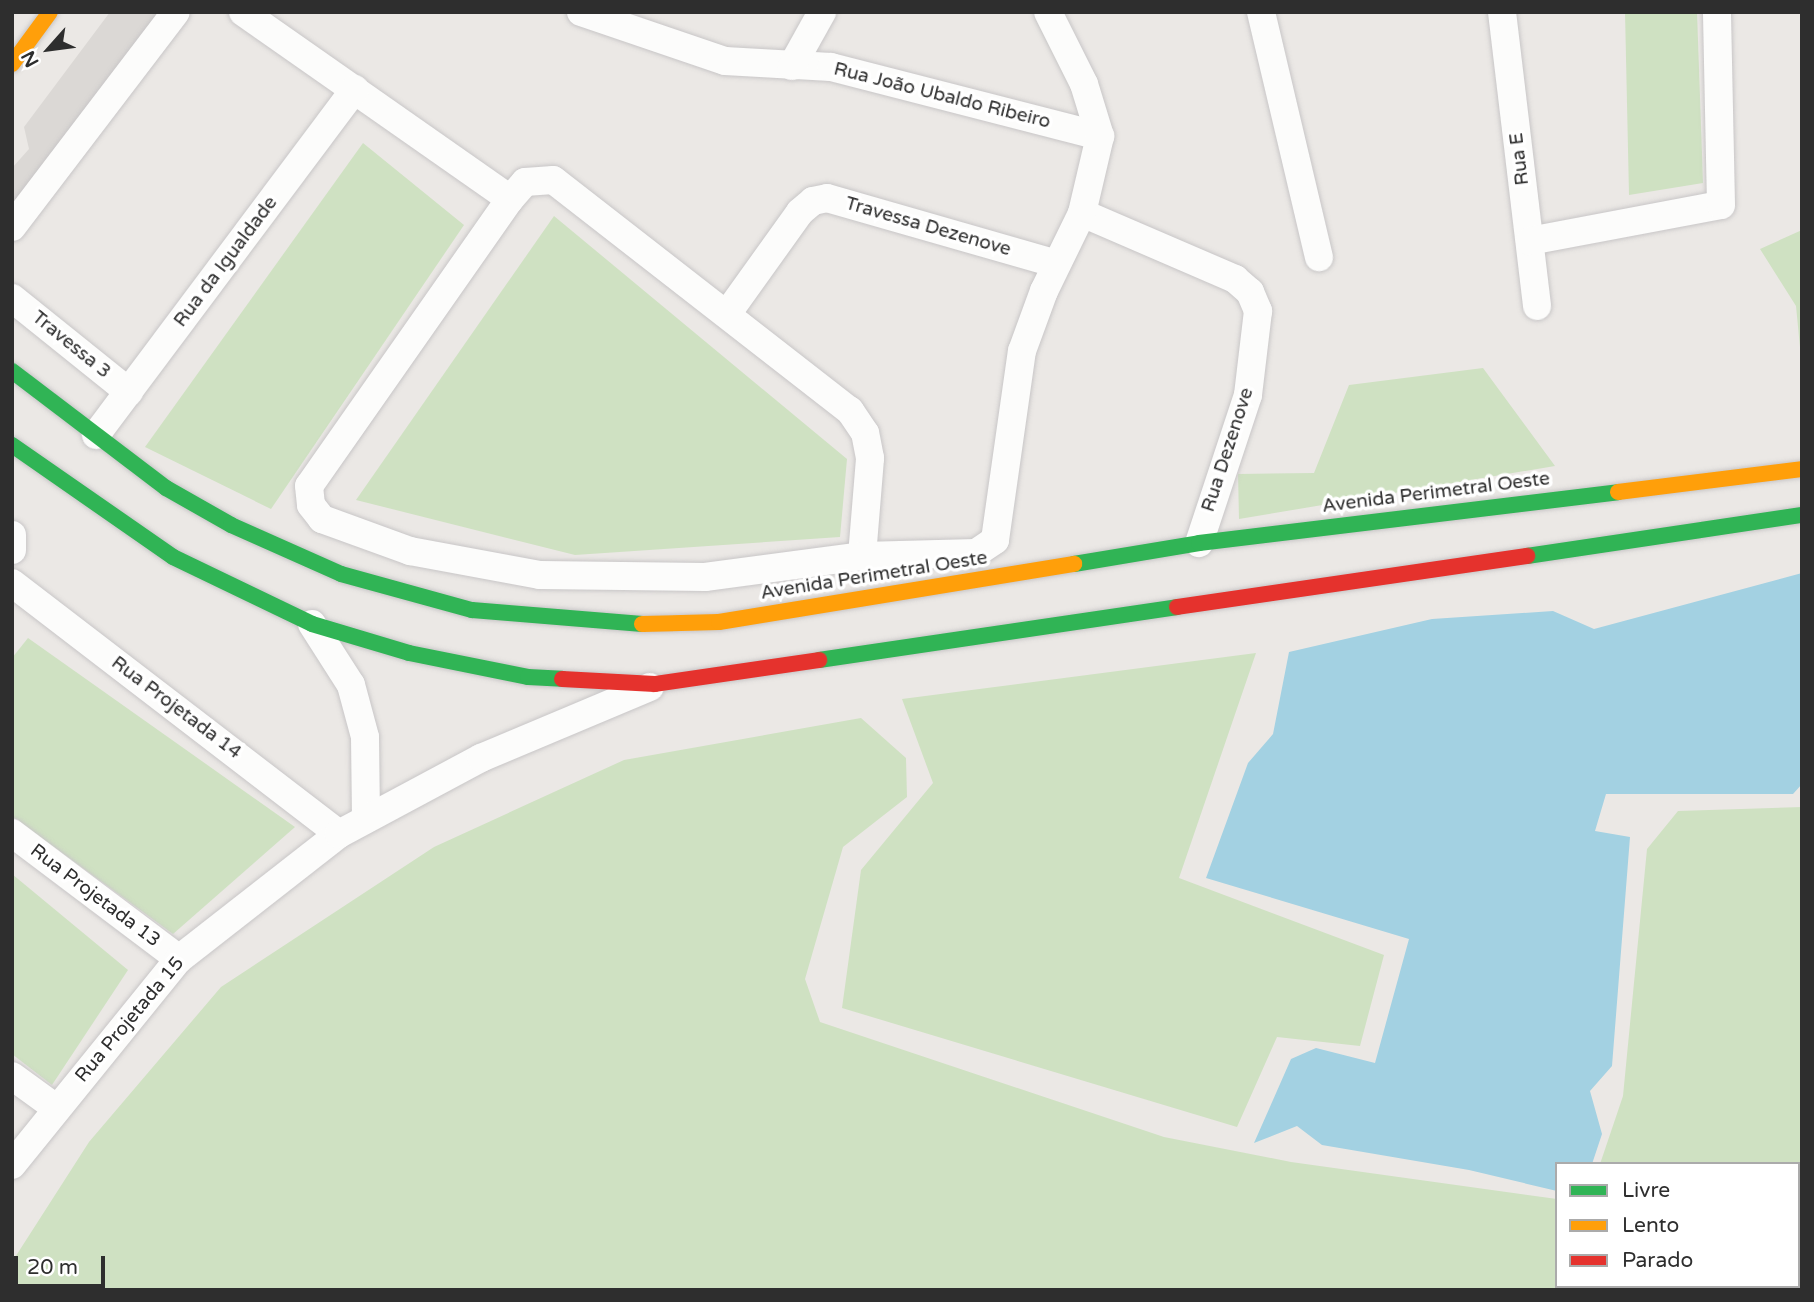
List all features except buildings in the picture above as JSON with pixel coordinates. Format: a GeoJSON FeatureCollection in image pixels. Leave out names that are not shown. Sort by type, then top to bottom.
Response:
{"type":"FeatureCollection","features":[{"type":"Feature","properties":{"kind":"main road"},"geometry":{"type":"LineString","coordinates":[[12,64],[50,12]]}},
{"type":"Feature","properties":{"kind":"main road","name":"Avenida Perimetral Oeste"},"geometry":{"type":"LineString","coordinates":[[12,371],[166,488],[231,526],[341,574],[472,610],[614,625],[719,622],[1199,543],[1802,469]]}},
{"type":"Feature","properties":{"kind":"main road"},"geometry":{"type":"LineString","coordinates":[[12,445],[173,556],[313,624],[409,653],[528,677],[655,684],[1802,515]]}},
{"type":"Feature","properties":{"kind":"street"},"geometry":{"type":"LineString","coordinates":[[12,227],[176,12]]}},
{"type":"Feature","properties":{"kind":"street"},"geometry":{"type":"LineString","coordinates":[[243,12],[510,199]]}},
{"type":"Feature","properties":{"kind":"street","name":"Rua João Ubaldo Ribeiro"},"geometry":{"type":"LineString","coordinates":[[581,12],[725,61],[831,67],[1100,136]]}},
{"type":"Feature","properties":{"kind":"street"},"geometry":{"type":"LineString","coordinates":[[792,65],[822,12]]}},
{"type":"Feature","properties":{"kind":"street"},"geometry":{"type":"LineString","coordinates":[[862,556],[870,457],[865,433],[850,411],[553,180],[525,182],[510,199],[309,486],[311,505],[322,519],[410,551],[540,575],[705,577],[862,556],[976,553],[995,540],[1022,351],[1057,264],[1083,213],[1100,136],[1084,84],[1048,12]]}},
{"type":"Feature","properties":{"kind":"street"},"geometry":{"type":"LineString","coordinates":[[1261,12],[1319,257]]}},
{"type":"Feature","properties":{"kind":"street","name":"Rua E"},"geometry":{"type":"LineString","coordinates":[[1502,12],[1537,306]]}},
{"type":"Feature","properties":{"kind":"street"},"geometry":{"type":"LineString","coordinates":[[1530,241],[1721,205],[1717,12]]}},
{"type":"Feature","properties":{"kind":"street","name":"Rua da Igualdade"},"geometry":{"type":"LineString","coordinates":[[96,435],[355,89]]}},
{"type":"Feature","properties":{"kind":"street","name":"Travessa Dezenove"},"geometry":{"type":"LineString","coordinates":[[727,314],[800,212],[813,201],[827,198],[1057,264]]}},
{"type":"Feature","properties":{"kind":"street","name":"Rua Dezenove"},"geometry":{"type":"LineString","coordinates":[[1083,213],[1234,279],[1250,292],[1258,311],[1248,394],[1199,543]]}},
{"type":"Feature","properties":{"kind":"street","name":"Travessa 3"},"geometry":{"type":"LineString","coordinates":[[12,298],[129,392]]}},
{"type":"Feature","properties":{"kind":"street","name":"Rua Projetada 14"},"geometry":{"type":"LineString","coordinates":[[12,583],[339,834]]}},
{"type":"Feature","properties":{"kind":"street"},"geometry":{"type":"LineString","coordinates":[[313,624],[351,685],[365,737],[366,819]]}},
{"type":"Feature","properties":{"kind":"street","name":"Rua Projetada 15"},"geometry":{"type":"LineString","coordinates":[[12,1165],[179,959],[339,834],[481,758],[655,684]]}},
{"type":"Feature","properties":{"kind":"street","name":"Rua Projetada 13"},"geometry":{"type":"LineString","coordinates":[[12,833],[179,959]]}},
{"type":"Feature","properties":{"kind":"street"},"geometry":{"type":"LineString","coordinates":[[12,1076],[56,1108]]}},
{"type":"Feature","properties":{"kind":"green space"},"geometry":{"type":"Polygon","coordinates":[[[1625,12],[1697,12],[1703,183],[1629,195],[1625,12]]]}},
{"type":"Feature","properties":{"kind":"green space"},"geometry":{"type":"Polygon","coordinates":[[[363,143],[464,225],[271,509],[145,447],[363,143]]]}},
{"type":"Feature","properties":{"kind":"green space"},"geometry":{"type":"Polygon","coordinates":[[[554,216],[847,459],[840,537],[575,555],[356,500],[554,216]]]}},
{"type":"Feature","properties":{"kind":"green space"},"geometry":{"type":"Polygon","coordinates":[[[1802,230],[1802,368],[1796,306],[1760,249],[1802,230]]]}},
{"type":"Feature","properties":{"kind":"green space"},"geometry":{"type":"Polygon","coordinates":[[[1483,368],[1555,466],[1239,519],[1238,474],[1314,473],[1349,385],[1483,368]]]}},
{"type":"Feature","properties":{"kind":"green space"},"geometry":{"type":"Polygon","coordinates":[[[28,638],[295,827],[173,934],[12,816],[12,658],[28,638]]]}},
{"type":"Feature","properties":{"kind":"green space"},"geometry":{"type":"Polygon","coordinates":[[[1256,653],[1179,878],[1384,955],[1360,1046],[1277,1037],[1237,1127],[842,1008],[861,870],[933,783],[902,699],[1256,653]]]}},
{"type":"Feature","properties":{"kind":"green space"},"geometry":{"type":"Polygon","coordinates":[[[861,718],[906,758],[907,797],[843,847],[805,979],[820,1022],[1164,1137],[1291,1162],[1555,1199],[1555,1288],[1800,1288],[1800,1162],[1601,1162],[1623,1096],[1647,849],[1678,811],[1802,807],[1802,1290],[12,1290],[12,1262],[89,1142],[221,987],[434,847],[624,760],[861,718]]]}},
{"type":"Feature","properties":{"kind":"green space"},"geometry":{"type":"Polygon","coordinates":[[[12,874],[128,970],[52,1085],[12,1054],[12,874]]]}},
{"type":"Feature","properties":{"kind":"shaded area"},"geometry":{"type":"Polygon","coordinates":[[[110,12],[161,12],[12,206],[12,168],[29,149],[24,127],[110,12]]]}},
{"type":"Feature","properties":{"kind":"water"},"geometry":{"type":"Polygon","coordinates":[[[1802,573],[1802,784],[1793,794],[1606,794],[1595,831],[1630,837],[1612,1066],[1590,1091],[1602,1134],[1593,1162],[1555,1162],[1555,1191],[1469,1170],[1322,1145],[1297,1126],[1254,1143],[1291,1059],[1316,1048],[1375,1063],[1409,939],[1206,878],[1248,763],[1273,734],[1289,652],[1432,619],[1553,611],[1594,629],[1802,573]]]}},
{"type":"Feature","properties":{"kind":"traffic: fast"},"geometry":{"type":"LineString","coordinates":[[12,371],[166,488],[231,525],[341,574],[472,610],[642,624]]}},
{"type":"Feature","properties":{"kind":"traffic: fast"},"geometry":{"type":"LineString","coordinates":[[12,445],[173,557],[312,624],[409,653],[528,677],[562,679]]}},
{"type":"Feature","properties":{"kind":"traffic: fast"},"geometry":{"type":"LineString","coordinates":[[1074,564],[1199,543],[1618,492]]}},
{"type":"Feature","properties":{"kind":"traffic: fast"},"geometry":{"type":"LineString","coordinates":[[1527,556],[1802,515]]}},
{"type":"Feature","properties":{"kind":"traffic: fast"},"geometry":{"type":"LineString","coordinates":[[819,660],[1177,607]]}},
{"type":"Feature","properties":{"kind":"traffic: slow"},"geometry":{"type":"LineString","coordinates":[[12,64],[50,12]]}},
{"type":"Feature","properties":{"kind":"traffic: slow"},"geometry":{"type":"LineString","coordinates":[[1618,492],[1802,469]]}},
{"type":"Feature","properties":{"kind":"traffic: slow"},"geometry":{"type":"LineString","coordinates":[[642,624],[719,622],[1074,564]]}},
{"type":"Feature","properties":{"kind":"traffic: jam"},"geometry":{"type":"LineString","coordinates":[[1177,607],[1527,556]]}},
{"type":"Feature","properties":{"kind":"traffic: jam"},"geometry":{"type":"LineString","coordinates":[[562,679],[655,684],[819,660]]}}]}
